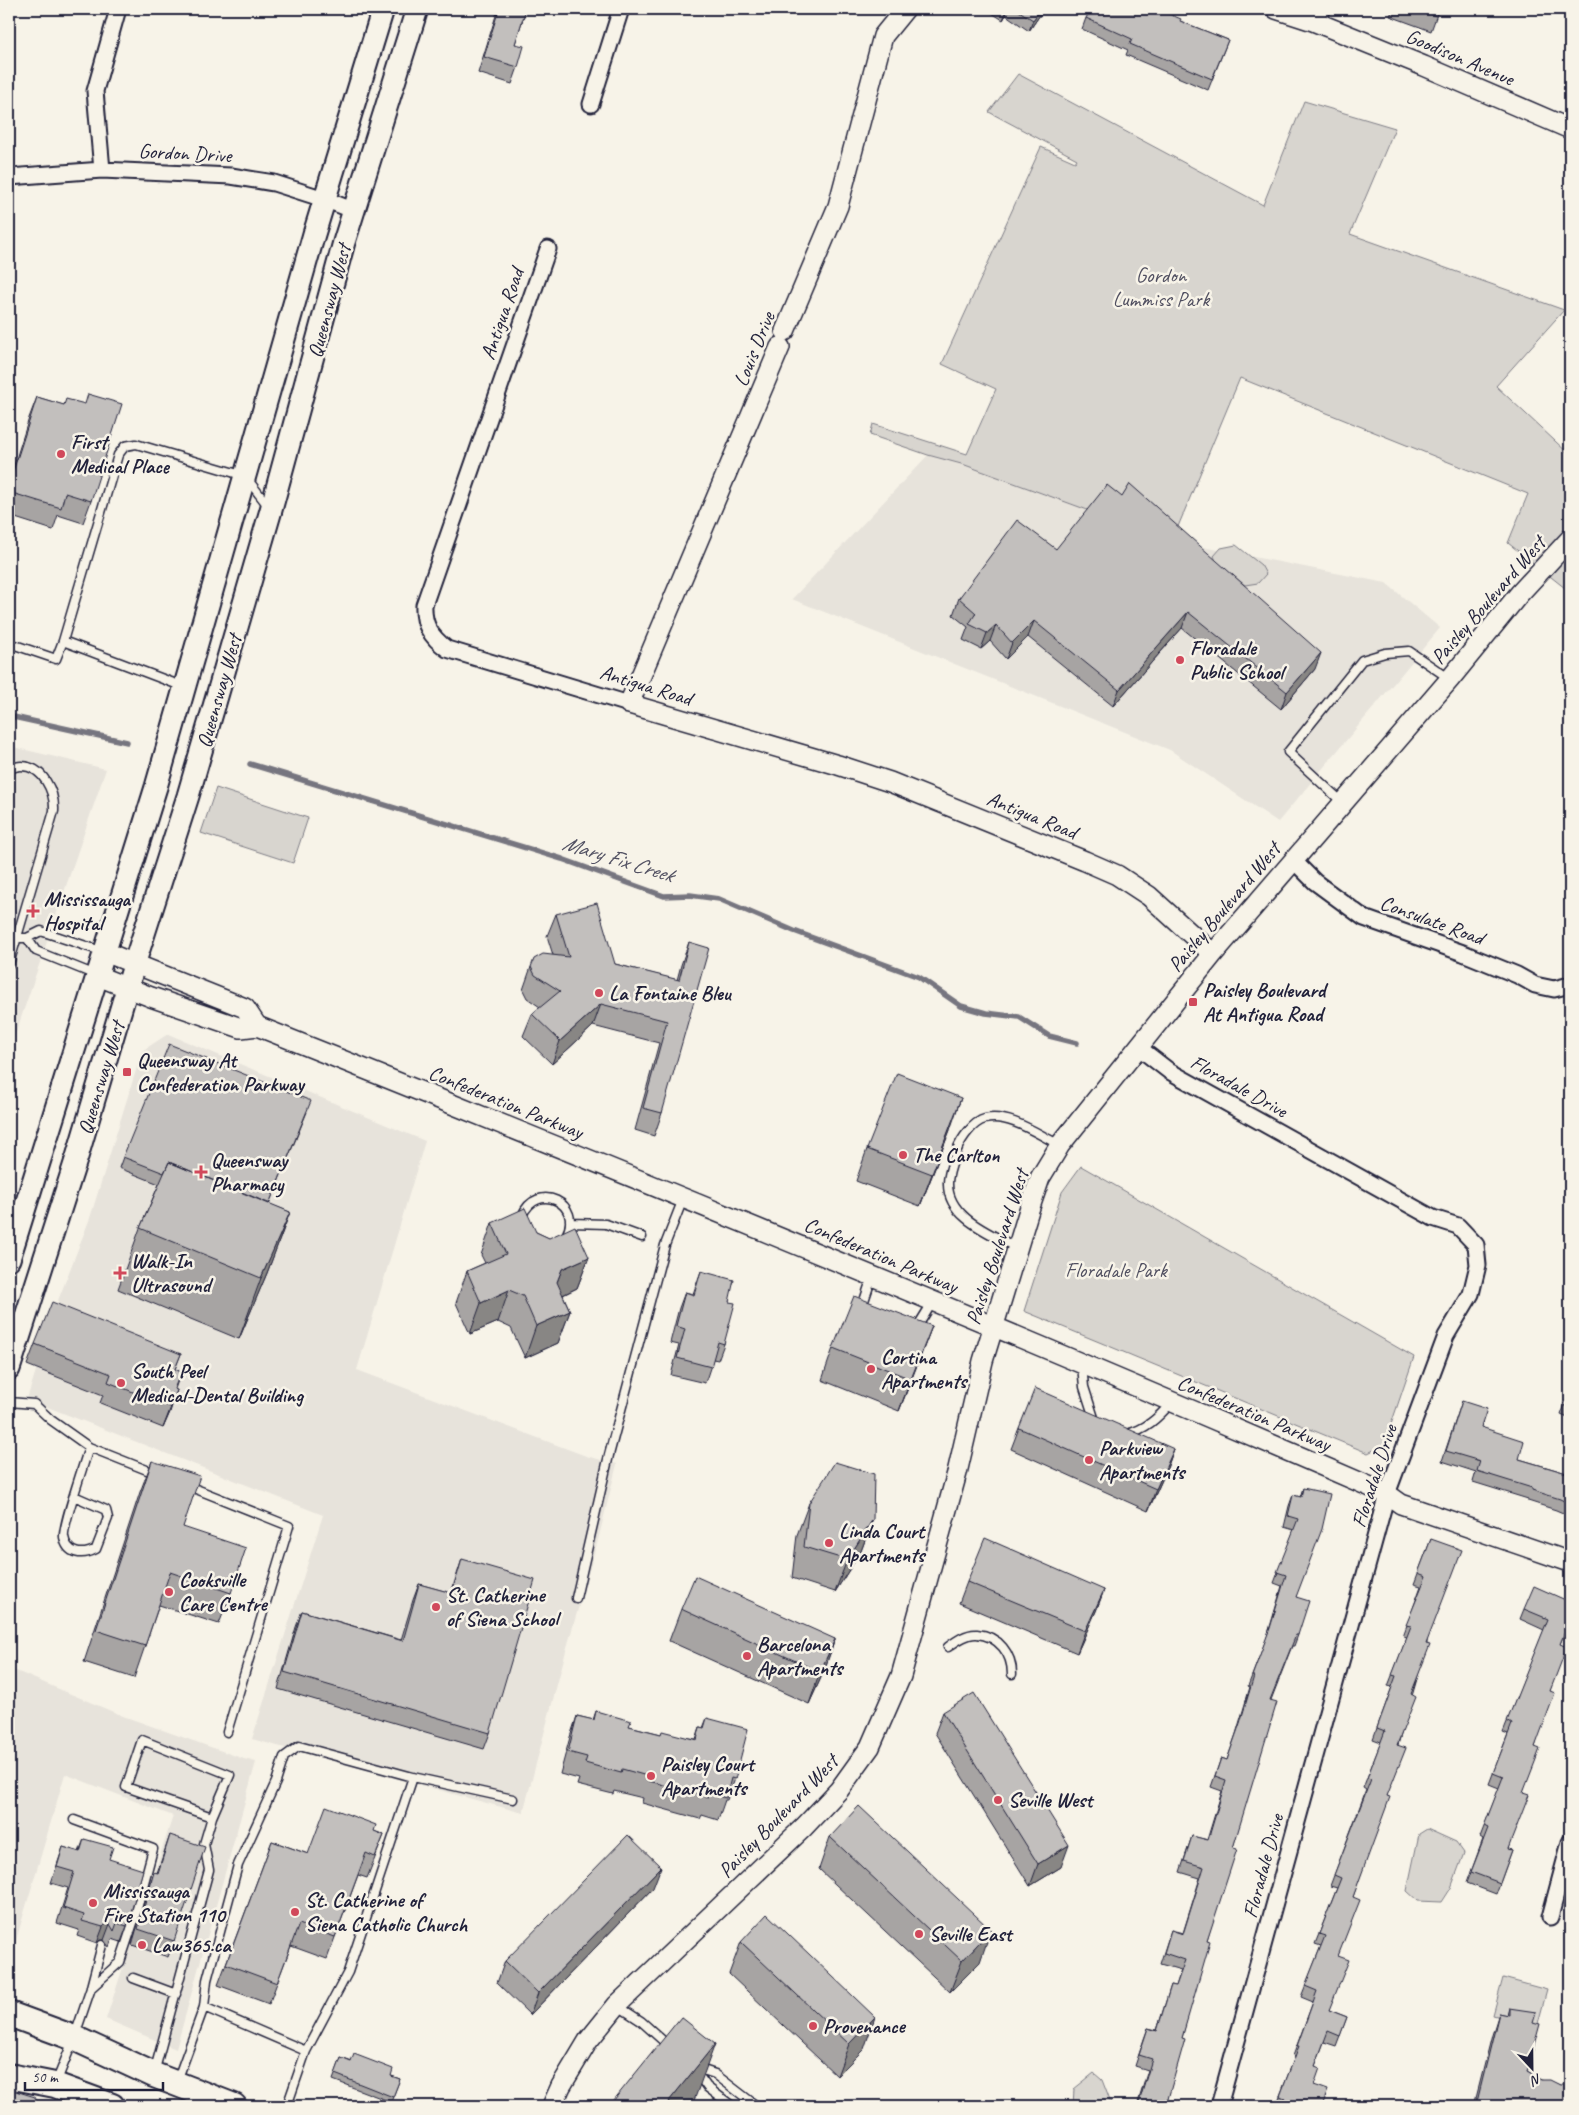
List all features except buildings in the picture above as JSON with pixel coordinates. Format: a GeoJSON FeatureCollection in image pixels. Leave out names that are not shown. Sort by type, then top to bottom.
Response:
{"type":"FeatureCollection","features":[{"type":"Feature","properties":{"kind":"main road","name":"Queensway West"},"geometry":{"type":"LineString","coordinates":[[9,1259],[186,687],[324,199],[383,9]]}},
{"type":"Feature","properties":{"kind":"main road","name":"Queensway West"},"geometry":{"type":"LineString","coordinates":[[9,1369],[77,1157],[134,964],[188,796],[271,510],[354,211],[417,9]]}},
{"type":"Feature","properties":{"kind":"main road"},"geometry":{"type":"LineString","coordinates":[[9,2014],[74,2038],[154,2075],[234,2106]]}},
{"type":"Feature","properties":{"kind":"main road"},"geometry":{"type":"LineString","coordinates":[[9,2076],[55,2085],[85,2102],[112,2106]]}},
{"type":"Feature","properties":{"kind":"street"},"geometry":{"type":"LineString","coordinates":[[102,170],[95,91],[118,9]]}},
{"type":"Feature","properties":{"kind":"street"},"geometry":{"type":"LineString","coordinates":[[591,104],[621,9]]}},
{"type":"Feature","properties":{"kind":"street","name":"Louis Drive"},"geometry":{"type":"LineString","coordinates":[[629,704],[838,206],[882,36],[905,9]]}},
{"type":"Feature","properties":{"kind":"street","name":"Goodison Avenue"},"geometry":{"type":"LineString","coordinates":[[1276,9],[1318,15],[1570,128]]}},
{"type":"Feature","properties":{"kind":"street","name":"Gordon Drive"},"geometry":{"type":"LineString","coordinates":[[9,177],[102,170],[231,176],[274,183],[354,211]]}},
{"type":"Feature","properties":{"kind":"street","name":"Antigua Road"},"geometry":{"type":"LineString","coordinates":[[548,249],[424,605],[423,619],[434,639],[447,649],[890,782],[1117,875],[1150,896],[1213,954]]}},
{"type":"Feature","properties":{"kind":"street","name":"Paisley Boulevard West"},"geometry":{"type":"LineString","coordinates":[[552,2106],[560,2086],[588,2041],[617,2005],[804,1828],[839,1790],[870,1747],[901,1676],[957,1473],[983,1361],[1040,1178],[1060,1145],[1213,954],[1342,802],[1450,679],[1520,593],[1570,539]]}},
{"type":"Feature","properties":{"kind":"street","name":"Consulate Road"},"geometry":{"type":"LineString","coordinates":[[1293,860],[1315,882],[1364,918],[1463,953],[1517,975],[1535,985],[1554,989],[1570,985]]}},
{"type":"Feature","properties":{"kind":"street","name":"Confederation Parkway"},"geometry":{"type":"LineString","coordinates":[[104,952],[245,1008],[257,1026]]}},
{"type":"Feature","properties":{"kind":"street","name":"Confederation Parkway"},"geometry":{"type":"LineString","coordinates":[[98,976],[241,1028],[257,1026],[873,1275],[1387,1494],[1401,1504],[1570,1562]]}},
{"type":"Feature","properties":{"kind":"street","name":"Floradale Drive"},"geometry":{"type":"LineString","coordinates":[[1138,1047],[1169,1071],[1433,1218],[1458,1226],[1476,1245],[1478,1265],[1471,1294],[1446,1336],[1387,1494],[1219,2106]]}},
{"type":"Feature","properties":{"kind":"street"},"geometry":{"type":"LineString","coordinates":[[1550,1917],[1570,1842]]}},
{"type":"Feature","properties":{"kind":"lane"},"geometry":{"type":"LineString","coordinates":[[9,643],[56,659],[63,642],[118,455],[125,446],[136,444],[245,476],[271,510]]}},
{"type":"Feature","properties":{"kind":"lane"},"geometry":{"type":"LineString","coordinates":[[63,642],[186,687]]}},
{"type":"Feature","properties":{"kind":"lane"},"geometry":{"type":"LineString","coordinates":[[1342,802],[1288,752],[1362,660],[1386,653],[1409,651],[1450,679]]}},
{"type":"Feature","properties":{"kind":"lane"},"geometry":{"type":"LineString","coordinates":[[9,769],[21,766],[34,770],[44,779],[55,799],[54,811],[9,964]]}},
{"type":"Feature","properties":{"kind":"lane"},"geometry":{"type":"LineString","coordinates":[[17,938],[27,938],[41,931],[104,952]]}},
{"type":"Feature","properties":{"kind":"lane"},"geometry":{"type":"LineString","coordinates":[[27,938],[36,951],[98,976]]}},
{"type":"Feature","properties":{"kind":"lane"},"geometry":{"type":"LineString","coordinates":[[1018,1248],[978,1227],[956,1207],[947,1182],[959,1144],[972,1127],[984,1119],[998,1119],[1014,1122],[1060,1145]]}},
{"type":"Feature","properties":{"kind":"lane"},"geometry":{"type":"LineString","coordinates":[[521,1225],[521,1217],[524,1210],[537,1199],[553,1199],[566,1208],[571,1223],[565,1239],[558,1244]]}},
{"type":"Feature","properties":{"kind":"lane"},"geometry":{"type":"LineString","coordinates":[[576,1598],[612,1445],[665,1246],[683,1199]]}},
{"type":"Feature","properties":{"kind":"lane"},"geometry":{"type":"LineString","coordinates":[[571,1223],[606,1224],[642,1237]]}},
{"type":"Feature","properties":{"kind":"lane"},"geometry":{"type":"LineString","coordinates":[[865,1319],[864,1302],[873,1275]]}},
{"type":"Feature","properties":{"kind":"lane"},"geometry":{"type":"LineString","coordinates":[[910,1331],[916,1328],[934,1301]]}},
{"type":"Feature","properties":{"kind":"lane"},"geometry":{"type":"LineString","coordinates":[[1082,1364],[1084,1386],[1091,1412],[1098,1428]]}},
{"type":"Feature","properties":{"kind":"lane"},"geometry":{"type":"LineString","coordinates":[[9,1402],[34,1404],[51,1420],[89,1447],[162,1475]]}},
{"type":"Feature","properties":{"kind":"lane"},"geometry":{"type":"LineString","coordinates":[[1116,1435],[1138,1432],[1157,1418],[1172,1402]]}},
{"type":"Feature","properties":{"kind":"lane"},"geometry":{"type":"LineString","coordinates":[[74,1496],[106,1510],[108,1518],[96,1549],[87,1554],[76,1554],[67,1546],[63,1536],[74,1496],[89,1447]]}},
{"type":"Feature","properties":{"kind":"lane"},"geometry":{"type":"LineString","coordinates":[[180,1483],[289,1526],[227,1732]]}},
{"type":"Feature","properties":{"kind":"lane"},"geometry":{"type":"LineString","coordinates":[[948,1646],[960,1638],[976,1634],[986,1637],[1001,1644],[1009,1654],[1012,1674]]}},
{"type":"Feature","properties":{"kind":"lane"},"geometry":{"type":"LineString","coordinates":[[154,2075],[209,1870],[204,1844],[212,1817],[230,1775],[142,1740],[126,1787],[212,1817]]}},
{"type":"Feature","properties":{"kind":"lane"},"geometry":{"type":"LineString","coordinates":[[176,2083],[204,2007],[207,1980],[238,1864],[276,1782],[284,1757],[299,1746],[413,1776],[513,1799]]}},
{"type":"Feature","properties":{"kind":"lane"},"geometry":{"type":"LineString","coordinates":[[287,2106],[306,2051],[348,1972],[413,1776]]}},
{"type":"Feature","properties":{"kind":"lane"},"geometry":{"type":"LineString","coordinates":[[74,1820],[153,1849],[134,1920],[120,1962],[91,1988]]}},
{"type":"Feature","properties":{"kind":"lane"},"geometry":{"type":"LineString","coordinates":[[55,2085],[91,1988],[102,1944]]}},
{"type":"Feature","properties":{"kind":"lane"},"geometry":{"type":"LineString","coordinates":[[133,1978],[176,1994]]}},
{"type":"Feature","properties":{"kind":"lane"},"geometry":{"type":"LineString","coordinates":[[617,2005],[641,2022],[676,2052]]}},
{"type":"Feature","properties":{"kind":"lane"},"geometry":{"type":"LineString","coordinates":[[204,2007],[306,2051]]}},
{"type":"Feature","properties":{"kind":"lane"},"geometry":{"type":"LineString","coordinates":[[660,2051],[666,2043]]}},
{"type":"Feature","properties":{"kind":"lane"},"geometry":{"type":"LineString","coordinates":[[732,2106],[707,2087],[690,2064],[715,2074],[754,2104]]}},
{"type":"Feature","properties":{"kind":"shaded area","name":"Floradale Public School"},"geometry":{"type":"Polygon","coordinates":[[[928,455],[965,465],[1172,541],[1386,583],[1440,628],[1278,822],[1170,750],[792,599],[928,455]]]}},
{"type":"Feature","properties":{"kind":"shaded area","name":"Mississauga Hospital"},"geometry":{"type":"Polygon","coordinates":[[[9,746],[106,769],[9,1053],[9,746]]]}},
{"type":"Feature","properties":{"kind":"shaded area"},"geometry":{"type":"Polygon","coordinates":[[[168,1034],[425,1141],[357,1370],[586,1456],[617,1464],[523,1813],[252,1739],[323,1515],[27,1399],[59,1298],[90,1218],[142,1051],[168,1034]]]}},
{"type":"Feature","properties":{"kind":"shaded area"},"geometry":{"type":"Polygon","coordinates":[[[9,1668],[123,1716],[256,1762],[176,2049],[106,2019],[173,1816],[65,1774],[9,1964],[9,1668]]]}},
{"type":"Feature","properties":{"kind":"green space","name":"Gordon Lummiss Park"},"geometry":{"type":"Polygon","coordinates":[[[1018,74],[1263,205],[1304,101],[1395,128],[1350,234],[1564,310],[1496,386],[1570,455],[1570,592],[1508,543],[1528,494],[1240,378],[1172,541],[965,465],[928,455],[870,435],[873,424],[967,454],[996,389],[942,364],[1041,147],[1075,162],[1077,159],[989,112],[1018,74]]]}},
{"type":"Feature","properties":{"kind":"green space"},"geometry":{"type":"Polygon","coordinates":[[[1236,545],[1261,565],[1266,574],[1258,583],[1245,585],[1217,563],[1214,556],[1221,548],[1236,545]]]}},
{"type":"Feature","properties":{"kind":"green space"},"geometry":{"type":"Polygon","coordinates":[[[216,788],[308,818],[293,863],[201,833],[216,788]]]}},
{"type":"Feature","properties":{"kind":"green space","name":"Floradale Park"},"geometry":{"type":"Polygon","coordinates":[[[1081,1166],[1414,1357],[1384,1445],[1368,1453],[1024,1311],[1062,1192],[1081,1166]]]}},
{"type":"Feature","properties":{"kind":"green space"},"geometry":{"type":"Polygon","coordinates":[[[1427,1829],[1456,1842],[1464,1853],[1451,1888],[1442,1902],[1418,1901],[1407,1891],[1419,1834],[1427,1829]]]}},
{"type":"Feature","properties":{"kind":"green space"},"geometry":{"type":"Polygon","coordinates":[[[1503,1978],[1547,1990],[1537,2027],[1493,2015],[1503,1978]]]}},
{"type":"Feature","properties":{"kind":"green space"},"geometry":{"type":"Polygon","coordinates":[[[1094,2073],[1102,2080],[1112,2106],[1073,2106],[1074,2089],[1094,2073]]]}},
{"type":"Feature","properties":{"kind":"waterway","name":"Mary Fix Creek"},"geometry":{"type":"LineString","coordinates":[[9,716],[127,742]]}},
{"type":"Feature","properties":{"kind":"waterway","name":"Mary Fix Creek"},"geometry":{"type":"LineString","coordinates":[[250,764],[562,859],[664,896],[690,895],[719,899],[794,931],[919,977],[961,1006],[986,1013],[1019,1017],[1049,1036],[1077,1043]]}},
{"type":"Feature","properties":{"kind":"place","name":"First Medical Place"},"geometry":{"type":"Point","coordinates":[61,454]}},
{"type":"Feature","properties":{"kind":"place","name":"Floradale Public School"},"geometry":{"type":"Point","coordinates":[1180,660]}},
{"type":"Feature","properties":{"kind":"place","name":"Mississauga Hospital"},"geometry":{"type":"Point","coordinates":[33,911]}},
{"type":"Feature","properties":{"kind":"place","name":"La Fontaine Bleu"},"geometry":{"type":"Point","coordinates":[599,993]}},
{"type":"Feature","properties":{"kind":"place","name":"Paisley Boulevard At Antigua Road"},"geometry":{"type":"Point","coordinates":[1193,1002]}},
{"type":"Feature","properties":{"kind":"place","name":"Queensway At Confederation Parkway"},"geometry":{"type":"Point","coordinates":[127,1072]}},
{"type":"Feature","properties":{"kind":"place","name":"The Carlton"},"geometry":{"type":"Point","coordinates":[903,1155]}},
{"type":"Feature","properties":{"kind":"place","name":"Queensway Pharmacy"},"geometry":{"type":"Point","coordinates":[201,1172]}},
{"type":"Feature","properties":{"kind":"place","name":"Walk-In Ultrasound"},"geometry":{"type":"Point","coordinates":[120,1273]}},
{"type":"Feature","properties":{"kind":"place","name":"Cortina Apartments"},"geometry":{"type":"Point","coordinates":[871,1369]}},
{"type":"Feature","properties":{"kind":"place","name":"South Peel Medical-Dental Building"},"geometry":{"type":"Point","coordinates":[121,1383]}},
{"type":"Feature","properties":{"kind":"place","name":"Parkview Apartments"},"geometry":{"type":"Point","coordinates":[1089,1460]}},
{"type":"Feature","properties":{"kind":"place","name":"Linda Court Apartments"},"geometry":{"type":"Point","coordinates":[829,1543]}},
{"type":"Feature","properties":{"kind":"place","name":"Cooksville Care Centre"},"geometry":{"type":"Point","coordinates":[169,1592]}},
{"type":"Feature","properties":{"kind":"place","name":"St. Catherine of Siena School"},"geometry":{"type":"Point","coordinates":[436,1607]}},
{"type":"Feature","properties":{"kind":"place","name":"Barcelona Apartments"},"geometry":{"type":"Point","coordinates":[747,1656]}},
{"type":"Feature","properties":{"kind":"place","name":"Paisley Court Apartments"},"geometry":{"type":"Point","coordinates":[651,1776]}},
{"type":"Feature","properties":{"kind":"place","name":"Seville West"},"geometry":{"type":"Point","coordinates":[998,1800]}},
{"type":"Feature","properties":{"kind":"place","name":"Mississauga Fire Station 110"},"geometry":{"type":"Point","coordinates":[93,1903]}},
{"type":"Feature","properties":{"kind":"place","name":"St. Catherine of Siena Catholic Church"},"geometry":{"type":"Point","coordinates":[295,1912]}},
{"type":"Feature","properties":{"kind":"place","name":"Seville East"},"geometry":{"type":"Point","coordinates":[919,1934]}},
{"type":"Feature","properties":{"kind":"place","name":"Law365.ca"},"geometry":{"type":"Point","coordinates":[142,1945]}},
{"type":"Feature","properties":{"kind":"place","name":"Provenance"},"geometry":{"type":"Point","coordinates":[813,2026]}}]}
